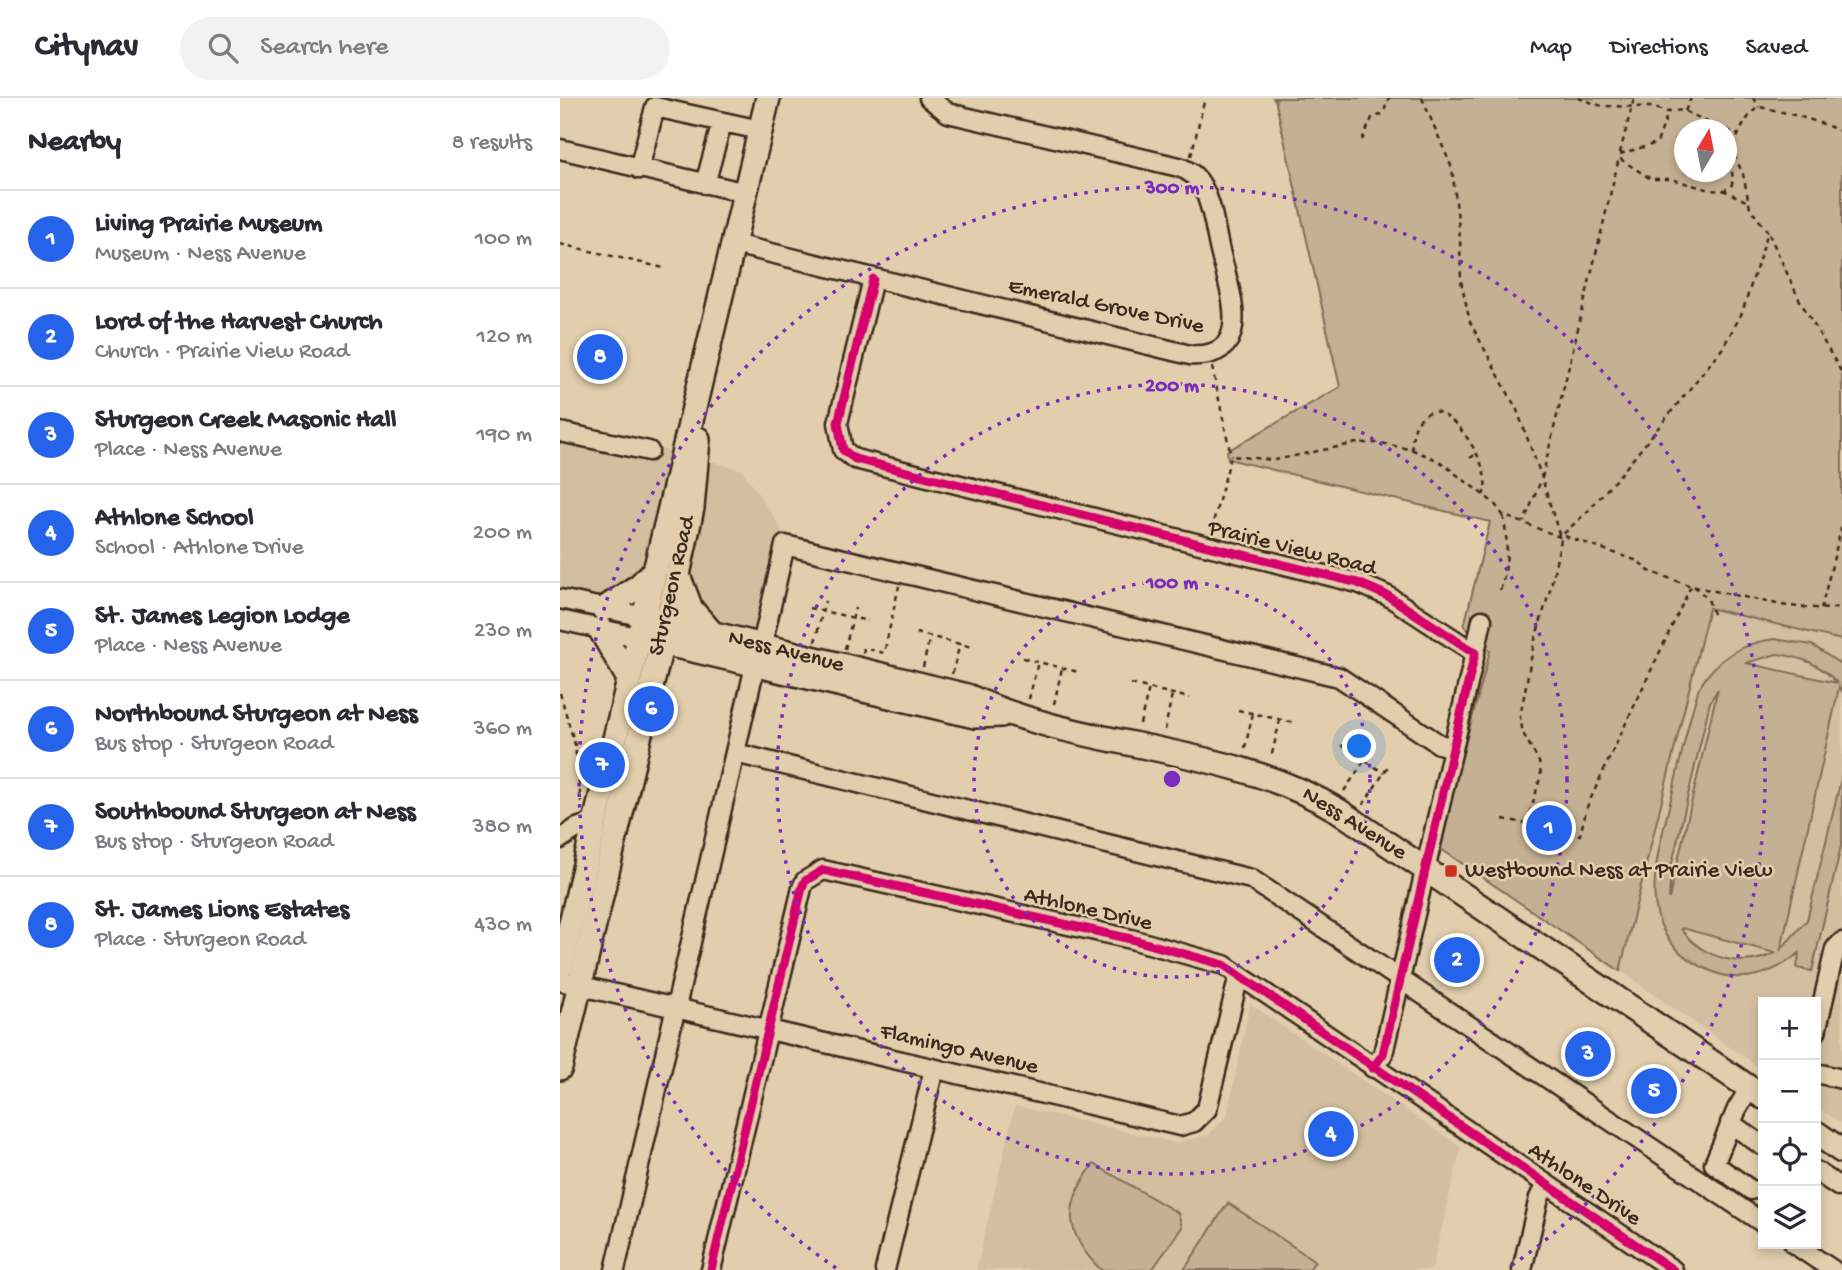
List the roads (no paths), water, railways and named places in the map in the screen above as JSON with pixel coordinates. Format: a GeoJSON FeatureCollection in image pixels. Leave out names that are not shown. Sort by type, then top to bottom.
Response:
{"type":"FeatureCollection","features":[{"type":"Feature","properties":{"kind":"main road","name":"Sturgeon Road"},"geometry":{"type":"LineString","coordinates":[[560,1068],[570,983],[667,572],[693,404],[700,387],[768,98]]}},
{"type":"Feature","properties":{"kind":"main road"},"geometry":{"type":"LineString","coordinates":[[629,679],[602,619],[640,585],[667,572],[691,609],[712,633]]}},
{"type":"Feature","properties":{"kind":"main road","name":"Sturgeon Road"},"geometry":{"type":"LineString","coordinates":[[560,970],[588,813],[629,679],[653,630]]}},
{"type":"Feature","properties":{"kind":"main road","name":"Ness Avenue"},"geometry":{"type":"LineString","coordinates":[[653,630],[712,633],[758,655]]}},
{"type":"Feature","properties":{"kind":"main road","name":"Ness Avenue"},"geometry":{"type":"LineString","coordinates":[[653,630],[758,655],[975,716],[1008,715],[1276,779],[1316,797],[1756,1093]]}},
{"type":"Feature","properties":{"kind":"street","name":"Emerald Grove Drive"},"geometry":{"type":"LineString","coordinates":[[734,244],[1190,355],[1209,354],[1226,344],[1231,336],[1235,315],[1207,196],[1198,180],[1187,170],[948,113],[929,98]]}},
{"type":"Feature","properties":{"kind":"street"},"geometry":{"type":"LineString","coordinates":[[639,169],[655,107],[760,130]]}},
{"type":"Feature","properties":{"kind":"street"},"geometry":{"type":"LineString","coordinates":[[705,184],[722,122]]}},
{"type":"Feature","properties":{"kind":"street"},"geometry":{"type":"LineString","coordinates":[[560,149],[746,193]]}},
{"type":"Feature","properties":{"kind":"street","name":"Prairie View Road"},"geometry":{"type":"LineString","coordinates":[[873,279],[838,423],[843,450],[855,459],[1375,588],[1475,653]]}},
{"type":"Feature","properties":{"kind":"street"},"geometry":{"type":"LineString","coordinates":[[560,432],[649,451]]}},
{"type":"Feature","properties":{"kind":"street"},"geometry":{"type":"LineString","coordinates":[[615,1270],[785,545],[1339,677],[1439,744],[1453,748]]}},
{"type":"Feature","properties":{"kind":"street","name":"Ness Avenue"},"geometry":{"type":"LineString","coordinates":[[560,599],[602,619],[653,630]]}},
{"type":"Feature","properties":{"kind":"street","name":"Ness Avenue"},"geometry":{"type":"LineString","coordinates":[[560,620],[602,619]]}},
{"type":"Feature","properties":{"kind":"street"},"geometry":{"type":"LineString","coordinates":[[1373,1068],[1382,1054],[1482,620]]}},
{"type":"Feature","properties":{"kind":"street"},"geometry":{"type":"LineString","coordinates":[[735,753],[1251,880],[1758,1220]]}},
{"type":"Feature","properties":{"kind":"street"},"geometry":{"type":"LineString","coordinates":[[560,839],[577,828],[588,813]]}},
{"type":"Feature","properties":{"kind":"street","name":"Athlone Drive"},"geometry":{"type":"LineString","coordinates":[[711,1270],[802,888],[814,873],[824,870],[1208,958],[1239,975],[1673,1270]]}},
{"type":"Feature","properties":{"kind":"street"},"geometry":{"type":"LineString","coordinates":[[1821,1010],[1835,949],[1842,942]]}},
{"type":"Feature","properties":{"kind":"street","name":"Flamingo Avenue"},"geometry":{"type":"LineString","coordinates":[[570,983],[1181,1126],[1194,1122],[1207,1109],[1239,975]]}},
{"type":"Feature","properties":{"kind":"street"},"geometry":{"type":"LineString","coordinates":[[885,1270],[934,1069]]}},
{"type":"Feature","properties":{"kind":"street"},"geometry":{"type":"LineString","coordinates":[[1821,1074],[1842,1079]]}},
{"type":"Feature","properties":{"kind":"street"},"geometry":{"type":"LineString","coordinates":[[1751,1190],[1714,1164],[1730,1123],[1756,1093]]}},
{"type":"Feature","properties":{"kind":"street"},"geometry":{"type":"LineString","coordinates":[[1730,1123],[1758,1143]]}},
{"type":"Feature","properties":{"kind":"street"},"geometry":{"type":"LineString","coordinates":[[1821,1174],[1838,1185],[1842,1184]]}},
{"type":"Feature","properties":{"kind":"street"},"geometry":{"type":"LineString","coordinates":[[1522,1270],[1539,1198],[1546,1184]]}},
{"type":"Feature","properties":{"kind":"street"},"geometry":{"type":"LineString","coordinates":[[1802,1249],[1833,1270]]}},
{"type":"Feature","properties":{"kind":"place","name":"St. James Lions Estates"},"geometry":{"type":"Point","coordinates":[600,357]}},
{"type":"Feature","properties":{"kind":"place","name":"Northbound Sturgeon at Ness"},"geometry":{"type":"Point","coordinates":[651,709]}},
{"type":"Feature","properties":{"kind":"place","name":"Southbound Sturgeon at Ness"},"geometry":{"type":"Point","coordinates":[602,765]}},
{"type":"Feature","properties":{"kind":"place","name":"Living Prairie Museum"},"geometry":{"type":"Point","coordinates":[1549,828]}},
{"type":"Feature","properties":{"kind":"place","name":"Westbound Ness at Prairie View"},"geometry":{"type":"Point","coordinates":[1451,871]}},
{"type":"Feature","properties":{"kind":"place","name":"Lord of the Harvest Church"},"geometry":{"type":"Point","coordinates":[1457,960]}},
{"type":"Feature","properties":{"kind":"place","name":"Sturgeon Creek Masonic Hall"},"geometry":{"type":"Point","coordinates":[1588,1054]}},
{"type":"Feature","properties":{"kind":"place","name":"St. James Legion Lodge"},"geometry":{"type":"Point","coordinates":[1654,1091]}},
{"type":"Feature","properties":{"kind":"place","name":"Athlone School"},"geometry":{"type":"Point","coordinates":[1331,1134]}}]}
